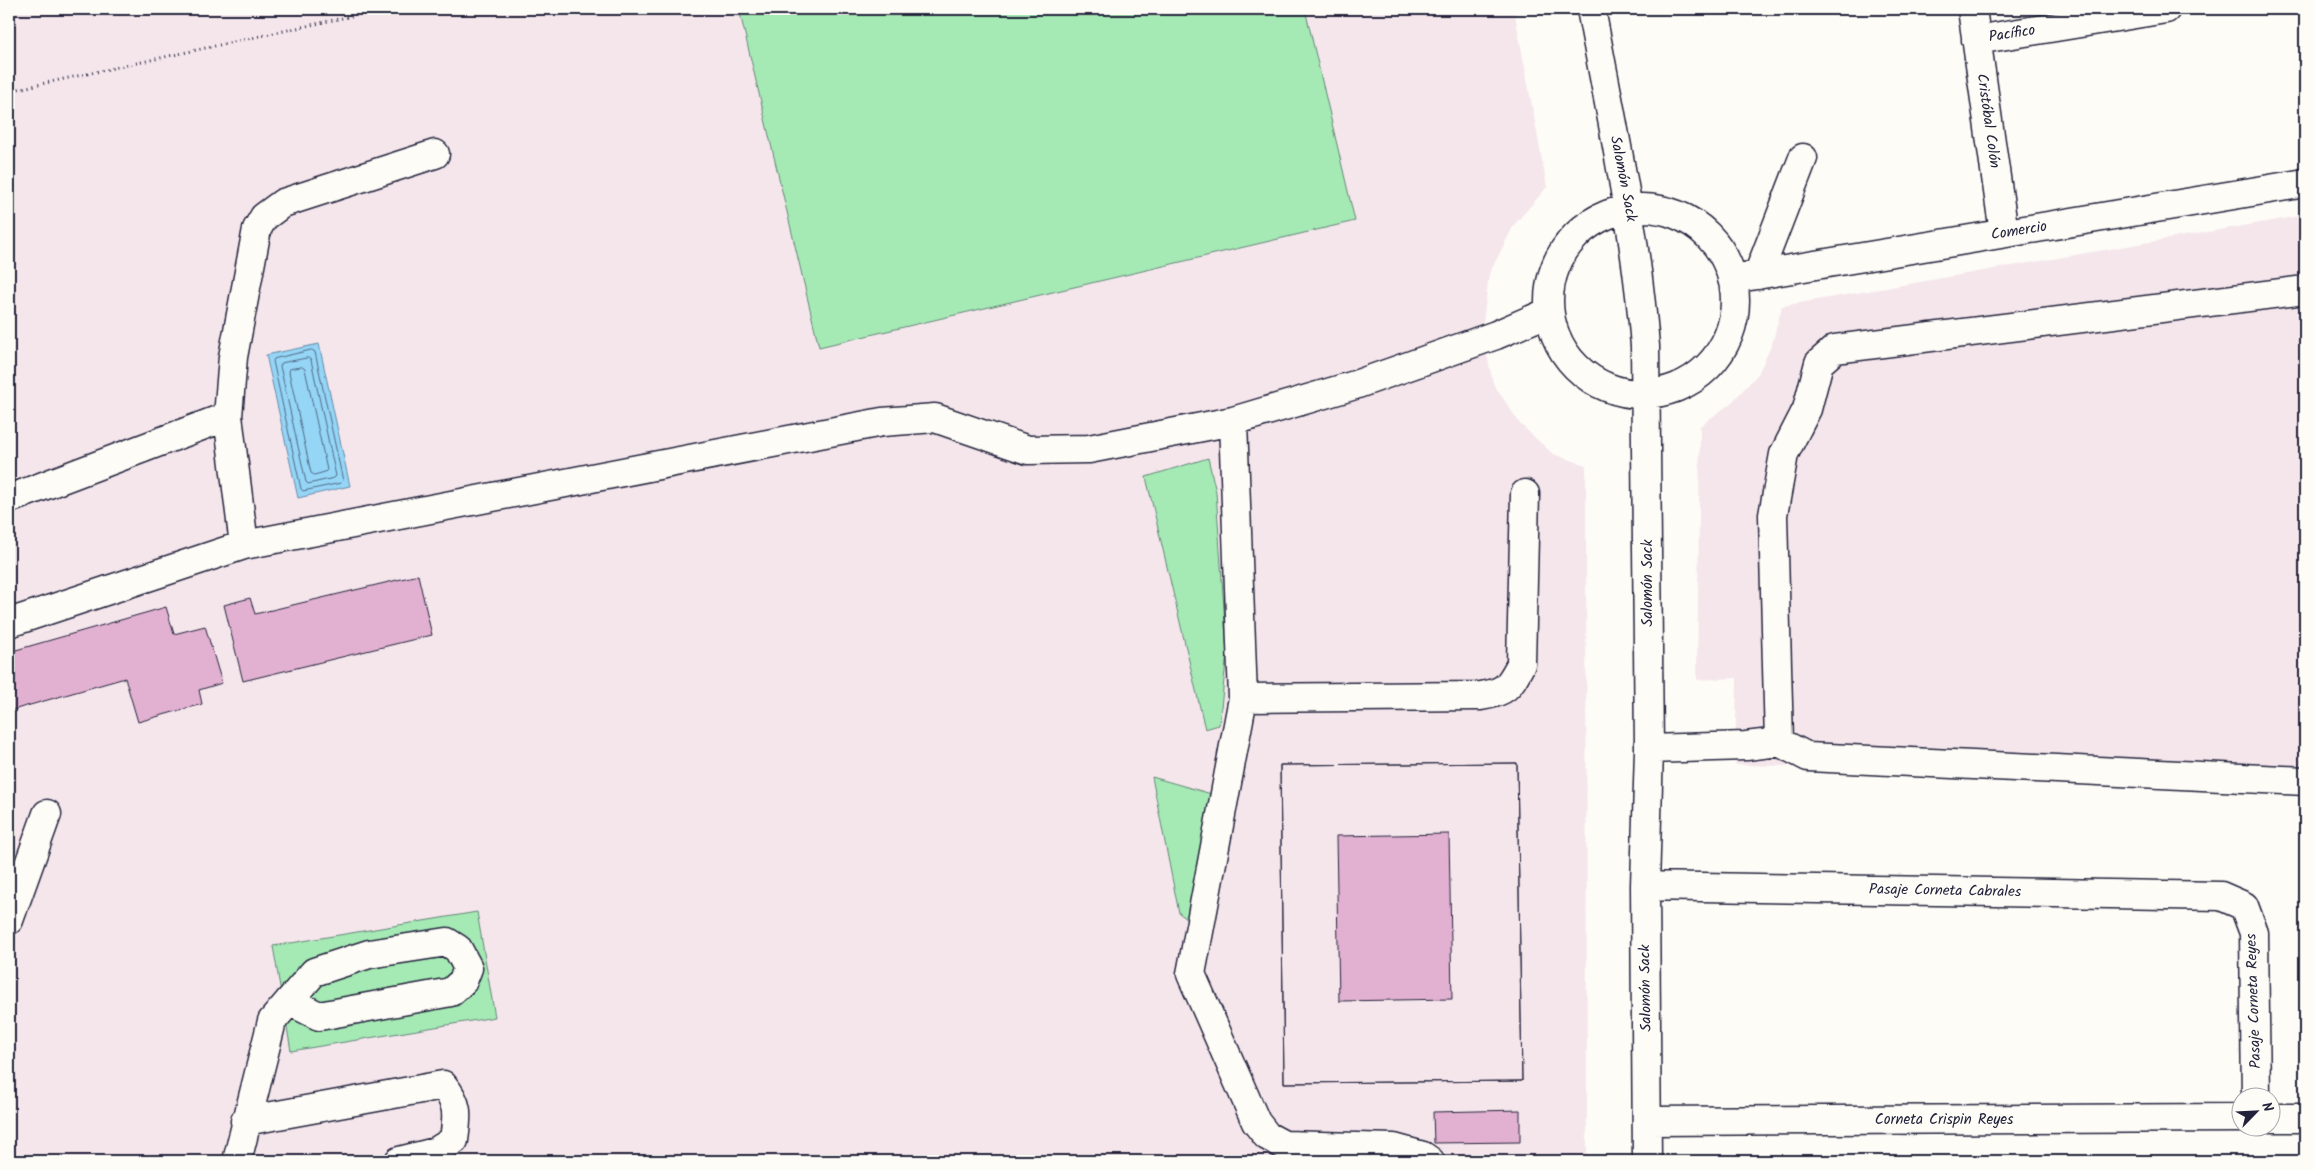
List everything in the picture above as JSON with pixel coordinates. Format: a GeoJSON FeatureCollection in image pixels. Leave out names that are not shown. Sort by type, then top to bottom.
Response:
{"type":"FeatureCollection","features":[{"type":"Feature","properties":{"kind":"street","name":"Salomón Sack"},"geometry":{"type":"LineString","coordinates":[[1591,9],[1628,208],[1642,298],[1647,395],[1650,749],[1645,886],[1647,1161]]}},
{"type":"Feature","properties":{"kind":"street","name":"Cristóbal Colón"},"geometry":{"type":"LineString","coordinates":[[1972,9],[2004,234]]}},
{"type":"Feature","properties":{"kind":"street","name":"Pacífico"},"geometry":{"type":"LineString","coordinates":[[1976,40],[2166,9]]}},
{"type":"Feature","properties":{"kind":"street"},"geometry":{"type":"LineString","coordinates":[[244,545],[228,416],[236,339],[257,229],[264,217],[284,203],[435,154]]}},
{"type":"Feature","properties":{"kind":"street"},"geometry":{"type":"LineString","coordinates":[[1745,277],[1726,260],[1715,244],[1694,224],[1668,211],[1628,208],[1608,213],[1590,223],[1574,236],[1562,252],[1553,271],[1549,291],[1549,312],[1554,332],[1562,350],[1574,366],[1590,379],[1607,388],[1627,394],[1647,395],[1667,392],[1686,384],[1703,373],[1728,340],[1734,320],[1735,300],[1803,158]]}},
{"type":"Feature","properties":{"kind":"street","name":"Comercio"},"geometry":{"type":"LineString","coordinates":[[1745,277],[2305,184]]}},
{"type":"Feature","properties":{"kind":"street"},"geometry":{"type":"LineString","coordinates":[[1779,742],[1773,515],[1784,454],[1806,409],[1819,363],[1835,349],[2305,290]]}},
{"type":"Feature","properties":{"kind":"street"},"geometry":{"type":"LineString","coordinates":[[9,623],[244,545],[882,422],[935,418],[1028,450],[1089,449],[1233,421],[1374,378],[1496,335],[1549,312]]}},
{"type":"Feature","properties":{"kind":"street"},"geometry":{"type":"LineString","coordinates":[[9,499],[228,416]]}},
{"type":"Feature","properties":{"kind":"street"},"geometry":{"type":"LineString","coordinates":[[1233,421],[1244,698],[1191,974],[1256,1122],[1267,1136],[1284,1145],[1394,1148],[1423,1156],[1430,1161]]}},
{"type":"Feature","properties":{"kind":"street"},"geometry":{"type":"LineString","coordinates":[[1244,698],[1481,696],[1498,693],[1510,686],[1521,664],[1525,494]]}},
{"type":"Feature","properties":{"kind":"street"},"geometry":{"type":"LineString","coordinates":[[1650,749],[1746,746],[1779,742],[1808,757],[2305,780]]}},
{"type":"Feature","properties":{"kind":"street"},"geometry":{"type":"LineString","coordinates":[[9,920],[47,814]]}},
{"type":"Feature","properties":{"kind":"street","name":"Pasaje Corneta Cabrales"},"geometry":{"type":"LineString","coordinates":[[1645,886],[2221,896],[2244,906]]}},
{"type":"Feature","properties":{"kind":"street","name":"Pasaje Corneta Reyes"},"geometry":{"type":"LineString","coordinates":[[2244,906],[2254,933],[2256,1088]]}},
{"type":"Feature","properties":{"kind":"street"},"geometry":{"type":"LineString","coordinates":[[237,1161],[245,1120],[272,1021],[314,972],[368,954],[447,942],[458,949],[468,968],[463,981],[451,992],[319,1016],[290,1001]]}},
{"type":"Feature","properties":{"kind":"street"},"geometry":{"type":"LineString","coordinates":[[245,1120],[443,1085],[454,1098],[457,1117],[454,1140],[435,1152],[399,1161]]}},
{"type":"Feature","properties":{"kind":"street","name":"Corneta Crispin Reyes"},"geometry":{"type":"LineString","coordinates":[[1648,1121],[2232,1118]]}},
{"type":"Feature","properties":{"kind":"street"},"geometry":{"type":"LineString","coordinates":[[2282,1118],[2305,1118]]}},
{"type":"Feature","properties":{"kind":"path"},"geometry":{"type":"LineString","coordinates":[[9,91],[384,9]]}},
{"type":"Feature","properties":{"kind":"shaded area"},"geometry":{"type":"Polygon","coordinates":[[[9,9],[1514,9],[1547,187],[1514,225],[1489,274],[1482,331],[1493,383],[1520,424],[1553,454],[1586,465],[1587,1161],[9,1161],[9,9]]]}},
{"type":"Feature","properties":{"kind":"shaded area"},"geometry":{"type":"Polygon","coordinates":[[[2305,215],[2305,777],[1735,765],[1737,678],[1697,680],[1700,426],[1731,403],[1758,374],[1772,344],[1782,306],[2305,215]]]}},
{"type":"Feature","properties":{"kind":"green space"},"geometry":{"type":"Polygon","coordinates":[[[739,9],[1305,9],[1355,221],[819,347],[739,9]]]}},
{"type":"Feature","properties":{"kind":"green space"},"geometry":{"type":"Polygon","coordinates":[[[1208,458],[1216,492],[1227,653],[1219,725],[1205,729],[1146,477],[1208,458]]]}},
{"type":"Feature","properties":{"kind":"green space"},"geometry":{"type":"Polygon","coordinates":[[[1152,777],[1215,795],[1187,919],[1179,913],[1152,777]]]}},
{"type":"Feature","properties":{"kind":"green space"},"geometry":{"type":"Polygon","coordinates":[[[477,912],[495,1017],[291,1051],[273,946],[477,912]]]}},
{"type":"Feature","properties":{"kind":"water"},"geometry":{"type":"Polygon","coordinates":[[[319,344],[350,486],[298,498],[266,355],[319,344]]]}},
{"type":"Feature","properties":{"kind":"building"},"geometry":{"type":"Polygon","coordinates":[[[418,575],[432,635],[243,681],[224,605],[250,598],[255,614],[418,575]]]}},
{"type":"Feature","properties":{"kind":"building"},"geometry":{"type":"Polygon","coordinates":[[[166,607],[174,634],[205,626],[222,683],[199,690],[202,704],[138,722],[125,678],[9,711],[9,652],[166,607]]]}},
{"type":"Feature","properties":{"kind":"building"},"geometry":{"type":"Polygon","coordinates":[[[1517,763],[1522,1081],[1284,1083],[1280,765],[1517,763]],[[1449,834],[1336,836],[1339,1001],[1452,999],[1449,834]]]}},
{"type":"Feature","properties":{"kind":"building"},"geometry":{"type":"Polygon","coordinates":[[[1517,763],[1522,1081],[1284,1083],[1280,765],[1517,763]]]}},
{"type":"Feature","properties":{"kind":"building"},"geometry":{"type":"Polygon","coordinates":[[[1520,1110],[1520,1142],[1434,1143],[1433,1112],[1520,1110]]]}}]}
